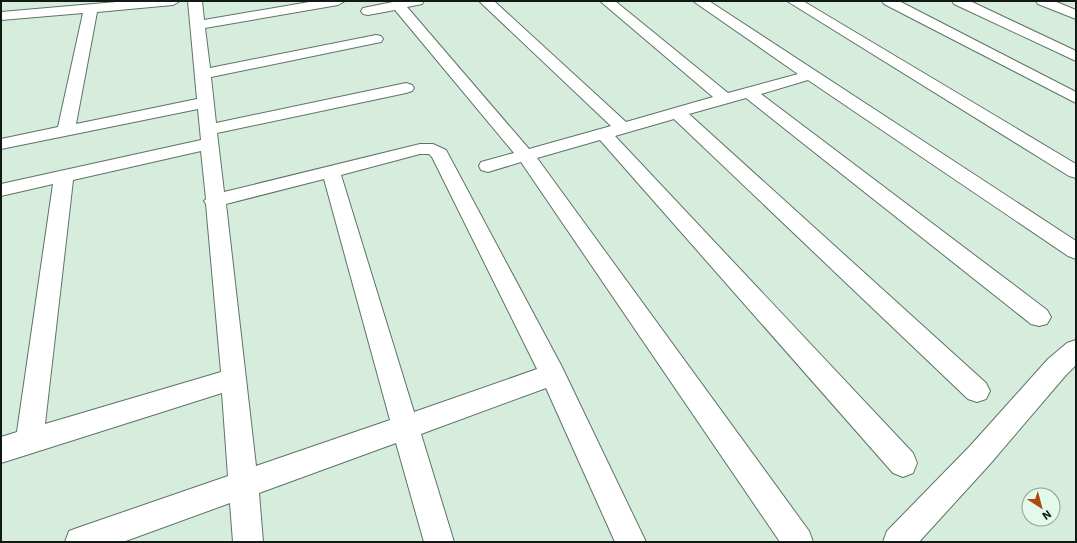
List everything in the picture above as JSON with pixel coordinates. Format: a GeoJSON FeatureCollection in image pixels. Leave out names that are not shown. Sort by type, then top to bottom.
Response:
{"type":"FeatureCollection","features":[{"type":"Feature","properties":{"kind":"street"},"geometry":{"type":"LineString","coordinates":[[1,16],[173,1]]}},
{"type":"Feature","properties":{"kind":"street"},"geometry":{"type":"LineString","coordinates":[[195,1],[248,542]]}},
{"type":"Feature","properties":{"kind":"street"},"geometry":{"type":"LineString","coordinates":[[198,25],[338,1]]}},
{"type":"Feature","properties":{"kind":"street"},"geometry":{"type":"LineString","coordinates":[[486,1],[614,131],[903,463]]}},
{"type":"Feature","properties":{"kind":"street"},"geometry":{"type":"LineString","coordinates":[[607,1],[726,100]]}},
{"type":"Feature","properties":{"kind":"street"},"geometry":{"type":"LineString","coordinates":[[700,1],[810,76],[1076,251]]}},
{"type":"Feature","properties":{"kind":"street"},"geometry":{"type":"LineString","coordinates":[[794,1],[1076,172]]}},
{"type":"Feature","properties":{"kind":"street"},"geometry":{"type":"LineString","coordinates":[[889,1],[1076,98]]}},
{"type":"Feature","properties":{"kind":"street"},"geometry":{"type":"LineString","coordinates":[[959,1],[1076,57]]}},
{"type":"Feature","properties":{"kind":"street"},"geometry":{"type":"LineString","coordinates":[[1043,1],[1076,15]]}},
{"type":"Feature","properties":{"kind":"street"},"geometry":{"type":"LineString","coordinates":[[1057,7],[1076,2]]}},
{"type":"Feature","properties":{"kind":"street"},"geometry":{"type":"LineString","coordinates":[[368,11],[408,3],[526,156],[798,542]]}},
{"type":"Feature","properties":{"kind":"street"},"geometry":{"type":"LineString","coordinates":[[66,131],[91,8]]}},
{"type":"Feature","properties":{"kind":"street"},"geometry":{"type":"LineString","coordinates":[[202,74],[376,39]]}},
{"type":"Feature","properties":{"kind":"street"},"geometry":{"type":"LineString","coordinates":[[488,166],[810,76]]}},
{"type":"Feature","properties":{"kind":"street"},"geometry":{"type":"LineString","coordinates":[[1,190],[64,176],[209,137],[406,88]]}},
{"type":"Feature","properties":{"kind":"street"},"geometry":{"type":"LineString","coordinates":[[749,94],[1039,317]]}},
{"type":"Feature","properties":{"kind":"street"},"geometry":{"type":"LineString","coordinates":[[1,144],[204,103]]}},
{"type":"Feature","properties":{"kind":"street"},"geometry":{"type":"LineString","coordinates":[[678,114],[977,391]]}},
{"type":"Feature","properties":{"kind":"street"},"geometry":{"type":"LineString","coordinates":[[214,201],[420,149],[433,148],[440,154],[552,375],[631,542]]}},
{"type":"Feature","properties":{"kind":"street"},"geometry":{"type":"LineString","coordinates":[[331,171],[439,542]]}},
{"type":"Feature","properties":{"kind":"street"},"geometry":{"type":"LineString","coordinates":[[29,442],[64,176]]}},
{"type":"Feature","properties":{"kind":"street"},"geometry":{"type":"LineString","coordinates":[[898,542],[980,455],[1057,367],[1076,350]]}},
{"type":"Feature","properties":{"kind":"street"},"geometry":{"type":"LineString","coordinates":[[80,542],[552,375]]}},
{"type":"Feature","properties":{"kind":"street"},"geometry":{"type":"LineString","coordinates":[[1,450],[233,379]]}}]}
